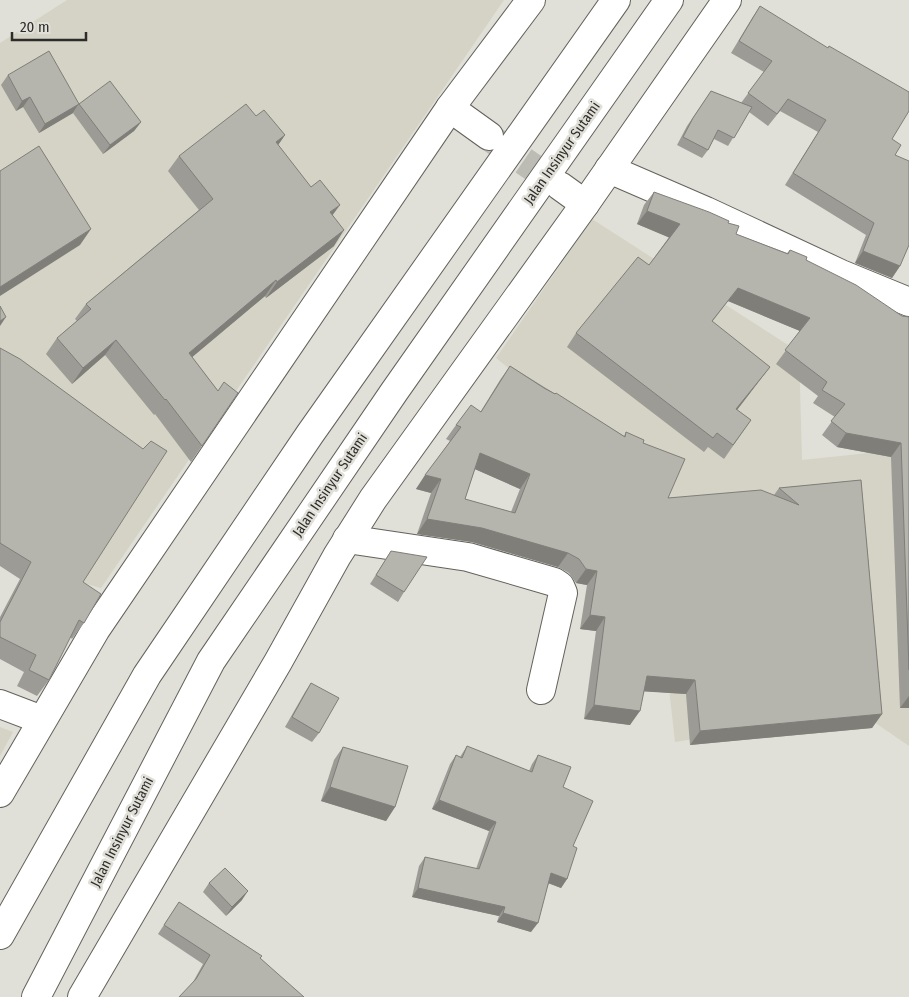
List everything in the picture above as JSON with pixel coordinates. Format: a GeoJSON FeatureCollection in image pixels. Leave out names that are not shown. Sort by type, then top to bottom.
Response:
{"type":"FeatureCollection","features":[{"type":"Feature","properties":{"kind":"main road"},"geometry":{"type":"LineString","coordinates":[[0,793],[96,629],[450,108],[531,0]]}},
{"type":"Feature","properties":{"kind":"main road"},"geometry":{"type":"LineString","coordinates":[[0,935],[148,675],[316,426],[616,0]]}},
{"type":"Feature","properties":{"kind":"main road","name":"Jalan Insinyur Sutami"},"geometry":{"type":"LineString","coordinates":[[36,997],[211,661],[394,392],[669,0]]}},
{"type":"Feature","properties":{"kind":"main road"},"geometry":{"type":"LineString","coordinates":[[82,997],[278,662],[347,539],[436,410],[610,170],[727,0]]}},
{"type":"Feature","properties":{"kind":"main road"},"geometry":{"type":"LineString","coordinates":[[450,108],[489,136]]}},
{"type":"Feature","properties":{"kind":"main road"},"geometry":{"type":"LineString","coordinates":[[610,170],[706,211],[848,277],[909,302]]}},
{"type":"Feature","properties":{"kind":"main road"},"geometry":{"type":"LineString","coordinates":[[560,186],[585,204]]}},
{"type":"Feature","properties":{"kind":"main road"},"geometry":{"type":"LineString","coordinates":[[347,539],[468,557],[554,582],[560,586],[562,593],[541,690]]}},
{"type":"Feature","properties":{"kind":"main road"},"geometry":{"type":"LineString","coordinates":[[0,704],[42,720]]}},
{"type":"Feature","properties":{"kind":"shaded area"},"geometry":{"type":"Polygon","coordinates":[[[67,0],[504,0],[101,588],[0,560],[0,43],[67,0]]]}},
{"type":"Feature","properties":{"kind":"shaded area"},"geometry":{"type":"Polygon","coordinates":[[[592,219],[799,352],[802,460],[909,448],[909,746],[861,713],[675,742],[652,535],[599,441],[496,358],[592,219]]]}},
{"type":"Feature","properties":{"kind":"shaded area"},"geometry":{"type":"Polygon","coordinates":[[[0,727],[13,732],[0,756],[0,727]]]}},
{"type":"Feature","properties":{"kind":"building"},"geometry":{"type":"Polygon","coordinates":[[[760,6],[828,48],[829,46],[909,92],[909,111],[892,139],[901,145],[895,155],[909,161],[909,245],[900,266],[863,251],[874,223],[793,173],[826,120],[788,99],[777,114],[748,93],[772,61],[739,41],[760,6]]]}},
{"type":"Feature","properties":{"kind":"building"},"geometry":{"type":"Polygon","coordinates":[[[49,51],[79,104],[45,124],[30,97],[22,101],[8,75],[49,51]]]}},
{"type":"Feature","properties":{"kind":"building"},"geometry":{"type":"Polygon","coordinates":[[[110,81],[141,122],[110,145],[79,104],[110,81]]]}},
{"type":"Feature","properties":{"kind":"building"},"geometry":{"type":"Polygon","coordinates":[[[711,91],[752,107],[734,138],[718,130],[708,150],[683,137],[711,91]]]}},
{"type":"Feature","properties":{"kind":"building"},"geometry":{"type":"Polygon","coordinates":[[[246,104],[256,116],[264,110],[285,135],[276,142],[311,187],[320,180],[340,205],[330,212],[344,230],[277,282],[276,280],[189,353],[218,391],[224,382],[238,393],[202,446],[166,399],[116,340],[83,368],[57,338],[91,309],[86,304],[213,199],[179,156],[246,104]]]}},
{"type":"Feature","properties":{"kind":"building"},"geometry":{"type":"Polygon","coordinates":[[[39,146],[91,229],[0,287],[0,171],[39,146]]]}},
{"type":"Feature","properties":{"kind":"building"},"geometry":{"type":"Polygon","coordinates":[[[654,192],[709,212],[729,221],[728,223],[739,226],[736,234],[788,254],[790,250],[807,257],[806,260],[856,285],[902,316],[909,317],[909,670],[901,443],[846,433],[831,421],[845,404],[822,390],[827,382],[785,350],[810,318],[738,288],[712,321],[770,367],[736,409],[751,420],[733,445],[717,433],[713,438],[576,333],[638,257],[649,265],[680,224],[647,211],[654,192]]]}},
{"type":"Feature","properties":{"kind":"building"},"geometry":{"type":"Polygon","coordinates":[[[0,306],[6,317],[0,321],[0,306]]]}},
{"type":"Feature","properties":{"kind":"building"},"geometry":{"type":"Polygon","coordinates":[[[0,348],[20,359],[143,449],[151,441],[167,451],[83,582],[101,594],[84,623],[79,620],[49,680],[29,670],[36,655],[0,637],[0,622],[31,562],[0,543],[0,348]]]}},
{"type":"Feature","properties":{"kind":"building"},"geometry":{"type":"Polygon","coordinates":[[[510,366],[625,437],[626,432],[644,440],[643,443],[685,459],[668,498],[761,490],[799,505],[779,488],[861,480],[882,714],[700,731],[695,680],[647,676],[640,711],[594,705],[605,617],[590,615],[597,571],[586,569],[579,559],[568,553],[482,528],[427,519],[441,479],[425,475],[461,427],[456,425],[471,405],[481,412],[510,366]],[[480,453],[465,499],[515,513],[530,474],[480,453]]]}},
{"type":"Feature","properties":{"kind":"building"},"geometry":{"type":"Polygon","coordinates":[[[391,551],[427,557],[404,592],[376,575],[391,551]]]}},
{"type":"Feature","properties":{"kind":"building"},"geometry":{"type":"Polygon","coordinates":[[[311,683],[339,698],[319,733],[292,717],[311,683]]]}},
{"type":"Feature","properties":{"kind":"building"},"geometry":{"type":"Polygon","coordinates":[[[467,746],[532,772],[538,755],[571,767],[563,787],[593,801],[573,846],[577,848],[567,879],[551,873],[538,923],[503,913],[505,907],[418,888],[425,857],[479,869],[496,822],[439,800],[456,755],[462,758],[467,746]]]}},
{"type":"Feature","properties":{"kind":"building"},"geometry":{"type":"Polygon","coordinates":[[[343,747],[408,766],[395,807],[330,787],[343,747]]]}},
{"type":"Feature","properties":{"kind":"building"},"geometry":{"type":"Polygon","coordinates":[[[225,868],[248,891],[232,907],[209,883],[225,868]]]}},
{"type":"Feature","properties":{"kind":"building"},"geometry":{"type":"Polygon","coordinates":[[[179,902],[262,956],[260,958],[304,997],[179,997],[196,979],[210,955],[164,925],[179,902]]]}},
{"type":"Feature","properties":{"kind":"tunnel"},"geometry":{"type":"LineString","coordinates":[[489,137],[560,186]]}}]}
